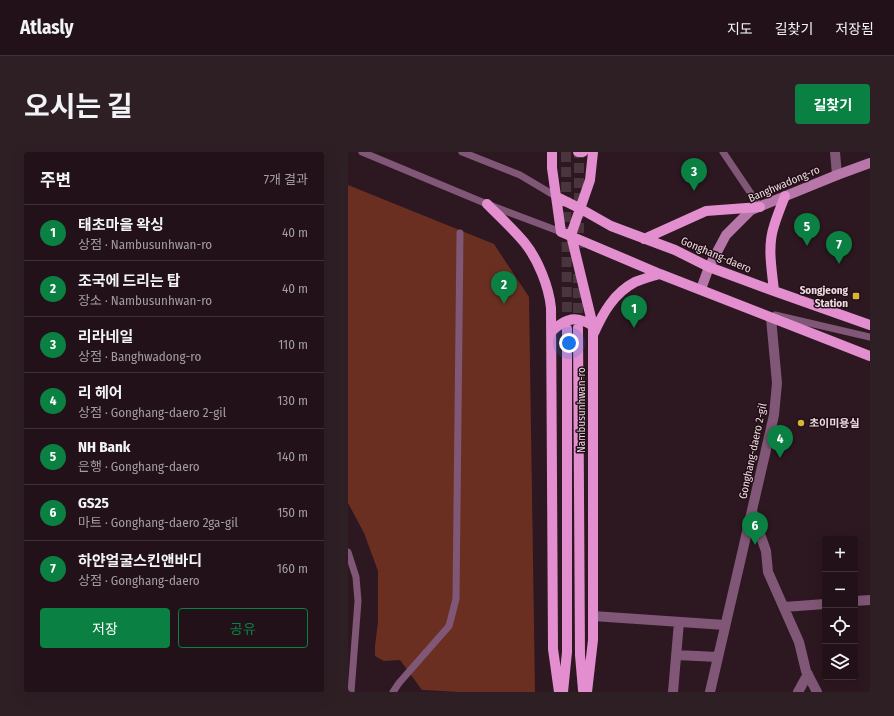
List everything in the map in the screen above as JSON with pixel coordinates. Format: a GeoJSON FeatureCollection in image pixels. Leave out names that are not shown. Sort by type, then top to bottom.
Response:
{"type":"FeatureCollection","features":[{"type":"Feature","properties":{"kind":"main road"},"geometry":{"type":"LineString","coordinates":[[552,152],[552,168],[561,232],[660,274],[870,356]]}},
{"type":"Feature","properties":{"kind":"main road"},"geometry":{"type":"LineString","coordinates":[[578,152],[583,152]]}},
{"type":"Feature","properties":{"kind":"main road"},"geometry":{"type":"LineString","coordinates":[[571,235],[590,180],[593,152]]}},
{"type":"Feature","properties":{"kind":"main road","name":"Banghwadong-ro"},"geometry":{"type":"LineString","coordinates":[[701,289],[726,235],[751,210],[870,163]]}},
{"type":"Feature","properties":{"kind":"main road"},"geometry":{"type":"LineString","coordinates":[[774,291],[771,243],[774,227],[785,196]]}},
{"type":"Feature","properties":{"kind":"main road","name":"Gonghang-daero"},"geometry":{"type":"LineString","coordinates":[[557,197],[611,226],[675,250],[710,267],[870,324]]}},
{"type":"Feature","properties":{"kind":"main road"},"geometry":{"type":"LineString","coordinates":[[487,204],[525,244],[539,267],[550,294],[552,331],[553,649],[559,692]]}},
{"type":"Feature","properties":{"kind":"main road"},"geometry":{"type":"LineString","coordinates":[[644,239],[706,211],[760,207]]}},
{"type":"Feature","properties":{"kind":"main road","name":"Nambusunhwan-ro"},"geometry":{"type":"LineString","coordinates":[[571,235],[593,330],[593,640],[587,692]]}},
{"type":"Feature","properties":{"kind":"main road"},"geometry":{"type":"LineString","coordinates":[[552,331],[564,321],[573,319],[581,320],[593,330],[611,302],[624,290],[635,282],[660,274]]}},
{"type":"Feature","properties":{"kind":"main road","name":"Nambusunhwan-ro"},"geometry":{"type":"LineString","coordinates":[[578,328],[580,656],[584,692]]}},
{"type":"Feature","properties":{"kind":"main road","name":"Nambusunhwan-ro"},"geometry":{"type":"LineString","coordinates":[[563,692],[567,652],[567,329]]}},
{"type":"Feature","properties":{"kind":"street"},"geometry":{"type":"LineString","coordinates":[[835,152],[837,175]]}},
{"type":"Feature","properties":{"kind":"street","name":"Gonghang-daero 2-gil"},"geometry":{"type":"LineString","coordinates":[[710,692],[774,415],[777,382],[772,318]]}},
{"type":"Feature","properties":{"kind":"street"},"geometry":{"type":"LineString","coordinates":[[752,511],[766,551],[768,572],[799,642],[808,674],[817,692]]}},
{"type":"Feature","properties":{"kind":"street"},"geometry":{"type":"LineString","coordinates":[[858,601],[870,600]]}},
{"type":"Feature","properties":{"kind":"street"},"geometry":{"type":"LineString","coordinates":[[784,607],[822,604]]}},
{"type":"Feature","properties":{"kind":"street"},"geometry":{"type":"LineString","coordinates":[[593,616],[725,624]]}},
{"type":"Feature","properties":{"kind":"street"},"geometry":{"type":"LineString","coordinates":[[673,692],[679,622]]}},
{"type":"Feature","properties":{"kind":"street"},"geometry":{"type":"LineString","coordinates":[[676,655],[718,657]]}},
{"type":"Feature","properties":{"kind":"street"},"geometry":{"type":"LineString","coordinates":[[798,692],[808,674]]}},
{"type":"Feature","properties":{"kind":"lane"},"geometry":{"type":"LineString","coordinates":[[362,152],[487,204],[561,232]]}},
{"type":"Feature","properties":{"kind":"lane"},"geometry":{"type":"LineString","coordinates":[[462,152],[520,176],[557,197]]}},
{"type":"Feature","properties":{"kind":"lane"},"geometry":{"type":"LineString","coordinates":[[723,152],[760,207]]}},
{"type":"Feature","properties":{"kind":"lane"},"geometry":{"type":"LineString","coordinates":[[392,692],[449,626],[456,599],[460,233]]}},
{"type":"Feature","properties":{"kind":"lane"},"geometry":{"type":"LineString","coordinates":[[754,310],[863,334],[870,337]]}},
{"type":"Feature","properties":{"kind":"lane"},"geometry":{"type":"LineString","coordinates":[[348,552],[356,577],[358,601],[351,692]]}},
{"type":"Feature","properties":{"kind":"shaded area"},"geometry":{"type":"Polygon","coordinates":[[[348,185],[494,244],[529,297],[535,692],[460,692],[422,690],[400,660],[384,661],[375,656],[378,622],[378,571],[364,533],[348,503],[348,185]]]}},
{"type":"Feature","properties":{"kind":"tunnel"},"geometry":{"type":"LineString","coordinates":[[566,152],[567,329]]}},
{"type":"Feature","properties":{"kind":"tunnel"},"geometry":{"type":"LineString","coordinates":[[579,152],[579,248]]}},
{"type":"Feature","properties":{"kind":"tunnel"},"geometry":{"type":"LineString","coordinates":[[578,274],[578,328]]}},
{"type":"Feature","properties":{"kind":"place","name":"리라네일"},"geometry":{"type":"Point","coordinates":[694,191]}},
{"type":"Feature","properties":{"kind":"place","name":"NH Bank"},"geometry":{"type":"Point","coordinates":[807,246]}},
{"type":"Feature","properties":{"kind":"place","name":"하얀얼굴스킨앤바디"},"geometry":{"type":"Point","coordinates":[839,264]}},
{"type":"Feature","properties":{"kind":"place","name":"Songjeong Station"},"geometry":{"type":"Point","coordinates":[856,296]}},
{"type":"Feature","properties":{"kind":"place","name":"조국에 드리는 탑"},"geometry":{"type":"Point","coordinates":[504,304]}},
{"type":"Feature","properties":{"kind":"place","name":"태초마을 왁싱"},"geometry":{"type":"Point","coordinates":[634,328]}},
{"type":"Feature","properties":{"kind":"place","name":"초이미용실"},"geometry":{"type":"Point","coordinates":[801,423]}},
{"type":"Feature","properties":{"kind":"place","name":"리 헤어"},"geometry":{"type":"Point","coordinates":[780,458]}},
{"type":"Feature","properties":{"kind":"place","name":"GS25"},"geometry":{"type":"Point","coordinates":[755,545]}}]}
